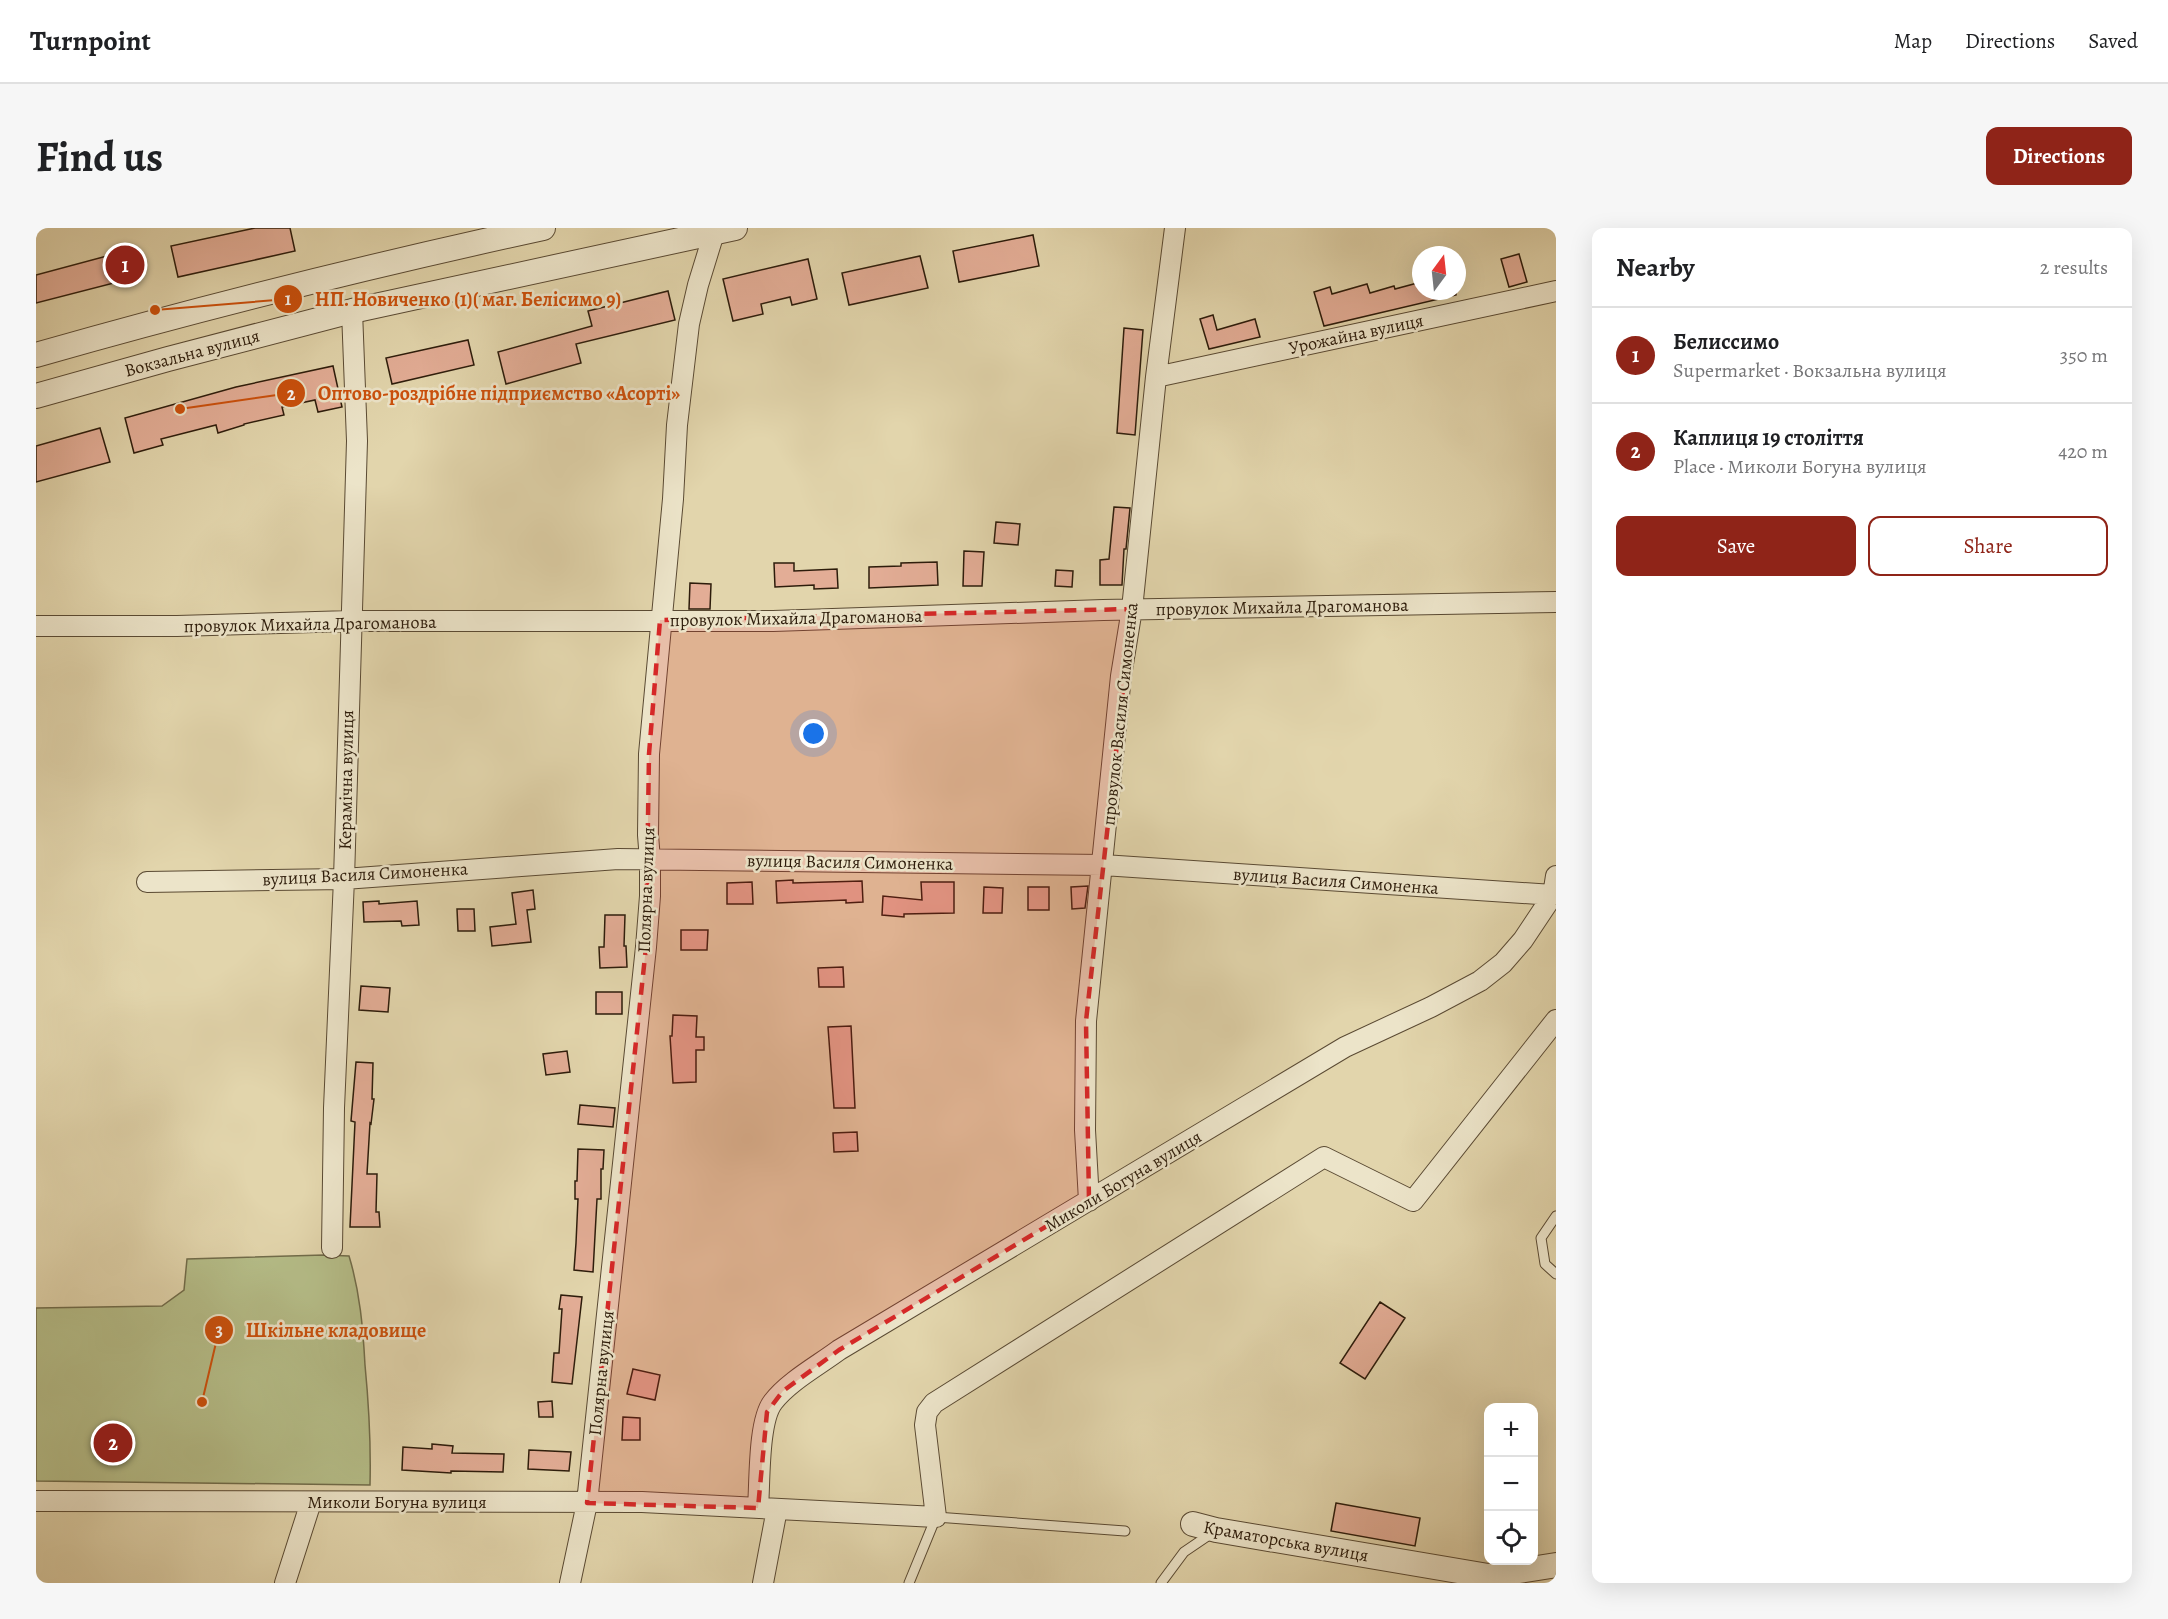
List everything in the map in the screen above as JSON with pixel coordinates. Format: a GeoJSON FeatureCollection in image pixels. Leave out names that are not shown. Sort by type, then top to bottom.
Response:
{"type":"FeatureCollection","features":[{"type":"Feature","properties":{"kind":"street"},"geometry":{"type":"LineString","coordinates":[[36,355],[177,315],[382,263],[543,228]]}},
{"type":"Feature","properties":{"kind":"street","name":"провулок Василя Симоненка"},"geometry":{"type":"LineString","coordinates":[[1089,1202],[1085,1130],[1086,1021],[1121,676],[1132,609],[1156,377],[1175,228]]}},
{"type":"Feature","properties":{"kind":"street","name":"Вокзальна вулиця"},"geometry":{"type":"LineString","coordinates":[[36,396],[168,358],[352,311],[724,230]]}},
{"type":"Feature","properties":{"kind":"street","name":"Полярна вулиця"},"geometry":{"type":"LineString","coordinates":[[570,1583],[587,1503],[646,946],[650,860],[649,754],[686,344],[698,285],[724,230]]}},
{"type":"Feature","properties":{"kind":"street","name":"Урожайна вулиця"},"geometry":{"type":"LineString","coordinates":[[1156,377],[1556,291]]}},
{"type":"Feature","properties":{"kind":"street","name":"Керамічна вулиця"},"geometry":{"type":"LineString","coordinates":[[332,1248],[334,1108],[344,879],[357,441],[352,311]]}},
{"type":"Feature","properties":{"kind":"street","name":"провулок Михайла Драгоманова"},"geometry":{"type":"LineString","coordinates":[[36,626],[177,626],[351,621],[773,621],[1132,609],[1556,602]]}},
{"type":"Feature","properties":{"kind":"street","name":"вулиця Василя Симоненка"},"geometry":{"type":"LineString","coordinates":[[147,882],[344,879],[618,859],[1103,865],[1555,889]]}},
{"type":"Feature","properties":{"kind":"street","name":"Миколи Богуна вулиця"},"geometry":{"type":"LineString","coordinates":[[767,1508],[763,1436],[767,1412],[772,1402],[783,1391],[839,1350],[1345,1047],[1431,1007],[1480,981],[1503,963],[1523,940],[1555,889]]}},
{"type":"Feature","properties":{"kind":"street"},"geometry":{"type":"LineString","coordinates":[[936,1517],[925,1425],[927,1412],[934,1403],[1324,1158],[1413,1201],[1556,1020]]}},
{"type":"Feature","properties":{"kind":"street","name":"Миколи Богуна вулиця"},"geometry":{"type":"LineString","coordinates":[[36,1501],[642,1502],[936,1517]]}},
{"type":"Feature","properties":{"kind":"street"},"geometry":{"type":"LineString","coordinates":[[285,1583],[311,1502]]}},
{"type":"Feature","properties":{"kind":"street"},"geometry":{"type":"LineString","coordinates":[[763,1583],[767,1508]]}},
{"type":"Feature","properties":{"kind":"street","name":"Краматорська вулиця"},"geometry":{"type":"LineString","coordinates":[[1193,1524],[1488,1579],[1556,1565]]}},
{"type":"Feature","properties":{"kind":"lane"},"geometry":{"type":"LineString","coordinates":[[1556,1216],[1541,1238],[1545,1264],[1556,1274]]}},
{"type":"Feature","properties":{"kind":"lane"},"geometry":{"type":"LineString","coordinates":[[909,1583],[936,1517],[1125,1531]]}},
{"type":"Feature","properties":{"kind":"lane"},"geometry":{"type":"LineString","coordinates":[[1161,1583],[1184,1552],[1216,1530]]}},
{"type":"Feature","properties":{"kind":"highlighted area"},"geometry":{"type":"Polygon","coordinates":[[[1132,609],[1086,1021],[1089,1201],[839,1350],[783,1391],[767,1412],[758,1508],[587,1503],[646,947],[649,754],[660,620],[1132,609]]]}},
{"type":"Feature","properties":{"kind":"green space"},"geometry":{"type":"Polygon","coordinates":[[[349,1256],[356,1283],[368,1395],[370,1485],[36,1481],[36,1308],[162,1306],[184,1290],[187,1259],[349,1256]]]}},
{"type":"Feature","properties":{"kind":"building"},"geometry":{"type":"Polygon","coordinates":[[[255,228],[290,228],[295,251],[178,277],[171,246],[255,228]]]}},
{"type":"Feature","properties":{"kind":"building"},"geometry":{"type":"Polygon","coordinates":[[[1033,235],[1039,266],[959,282],[953,251],[1033,235]]]}},
{"type":"Feature","properties":{"kind":"building"},"geometry":{"type":"Polygon","coordinates":[[[133,249],[141,276],[36,303],[36,275],[133,249]]]}},
{"type":"Feature","properties":{"kind":"building"},"geometry":{"type":"Polygon","coordinates":[[[1519,254],[1527,282],[1509,287],[1501,259],[1519,254]]]}},
{"type":"Feature","properties":{"kind":"building"},"geometry":{"type":"Polygon","coordinates":[[[920,256],[928,288],[849,305],[842,273],[920,256]]]}},
{"type":"Feature","properties":{"kind":"building"},"geometry":{"type":"Polygon","coordinates":[[[808,259],[817,299],[792,305],[790,297],[761,304],[763,314],[733,321],[723,279],[808,259]]]}},
{"type":"Feature","properties":{"kind":"building"},"geometry":{"type":"Polygon","coordinates":[[[1367,284],[1370,293],[1394,286],[1395,289],[1412,284],[1412,300],[1435,300],[1324,326],[1314,292],[1330,287],[1332,294],[1367,284]]]}},
{"type":"Feature","properties":{"kind":"building"},"geometry":{"type":"Polygon","coordinates":[[[668,291],[675,320],[576,344],[581,363],[506,384],[498,352],[592,326],[588,311],[668,291]]]}},
{"type":"Feature","properties":{"kind":"building"},"geometry":{"type":"Polygon","coordinates":[[[1213,315],[1217,330],[1255,319],[1260,337],[1209,349],[1200,319],[1213,315]]]}},
{"type":"Feature","properties":{"kind":"building"},"geometry":{"type":"Polygon","coordinates":[[[1124,328],[1143,330],[1135,435],[1117,433],[1124,328]]]}},
{"type":"Feature","properties":{"kind":"building"},"geometry":{"type":"Polygon","coordinates":[[[468,340],[474,365],[392,384],[386,358],[468,340]]]}},
{"type":"Feature","properties":{"kind":"building"},"geometry":{"type":"Polygon","coordinates":[[[333,366],[342,407],[318,412],[315,400],[282,407],[284,415],[244,424],[218,433],[216,425],[161,439],[163,445],[134,453],[125,418],[236,387],[333,366]]]}},
{"type":"Feature","properties":{"kind":"building"},"geometry":{"type":"Polygon","coordinates":[[[100,428],[110,462],[36,482],[36,446],[100,428]]]}},
{"type":"Feature","properties":{"kind":"building"},"geometry":{"type":"Polygon","coordinates":[[[1114,507],[1130,508],[1122,585],[1100,585],[1100,560],[1109,559],[1114,507]]]}},
{"type":"Feature","properties":{"kind":"building"},"geometry":{"type":"Polygon","coordinates":[[[996,522],[1020,524],[1018,545],[994,543],[996,522]]]}},
{"type":"Feature","properties":{"kind":"building"},"geometry":{"type":"Polygon","coordinates":[[[964,551],[984,552],[982,586],[963,586],[964,551]]]}},
{"type":"Feature","properties":{"kind":"building"},"geometry":{"type":"Polygon","coordinates":[[[937,562],[938,585],[869,588],[869,567],[937,562]]]}},
{"type":"Feature","properties":{"kind":"building"},"geometry":{"type":"Polygon","coordinates":[[[774,563],[794,563],[794,571],[837,569],[838,588],[814,589],[814,585],[775,587],[774,563]]]}},
{"type":"Feature","properties":{"kind":"building"},"geometry":{"type":"Polygon","coordinates":[[[1056,570],[1073,571],[1072,587],[1055,586],[1056,570]]]}},
{"type":"Feature","properties":{"kind":"building"},"geometry":{"type":"Polygon","coordinates":[[[690,583],[711,584],[710,609],[689,609],[690,583]]]}},
{"type":"Feature","properties":{"kind":"building"},"geometry":{"type":"Polygon","coordinates":[[[793,880],[793,883],[862,881],[863,902],[846,903],[846,900],[777,903],[776,881],[793,880]]]}},
{"type":"Feature","properties":{"kind":"building"},"geometry":{"type":"Polygon","coordinates":[[[752,882],[753,904],[727,904],[727,883],[752,882]]]}},
{"type":"Feature","properties":{"kind":"building"},"geometry":{"type":"Polygon","coordinates":[[[921,882],[954,882],[954,913],[904,914],[904,917],[882,915],[883,896],[922,900],[921,882]]]}},
{"type":"Feature","properties":{"kind":"building"},"geometry":{"type":"Polygon","coordinates":[[[1088,886],[1085,908],[1072,909],[1071,887],[1088,886]]]}},
{"type":"Feature","properties":{"kind":"building"},"geometry":{"type":"Polygon","coordinates":[[[984,887],[1003,888],[1002,913],[983,913],[984,887]]]}},
{"type":"Feature","properties":{"kind":"building"},"geometry":{"type":"Polygon","coordinates":[[[1028,887],[1049,887],[1049,910],[1028,910],[1028,887]]]}},
{"type":"Feature","properties":{"kind":"building"},"geometry":{"type":"Polygon","coordinates":[[[533,890],[535,909],[527,910],[531,942],[492,946],[490,927],[516,924],[512,893],[533,890]]]}},
{"type":"Feature","properties":{"kind":"building"},"geometry":{"type":"Polygon","coordinates":[[[379,901],[379,904],[417,901],[419,925],[402,926],[401,921],[364,922],[363,902],[379,901]]]}},
{"type":"Feature","properties":{"kind":"building"},"geometry":{"type":"Polygon","coordinates":[[[457,909],[474,909],[475,931],[458,931],[457,909]]]}},
{"type":"Feature","properties":{"kind":"building"},"geometry":{"type":"Polygon","coordinates":[[[605,915],[625,915],[624,946],[626,946],[627,967],[600,968],[599,947],[604,947],[605,915]]]}},
{"type":"Feature","properties":{"kind":"building"},"geometry":{"type":"Polygon","coordinates":[[[681,930],[708,930],[707,950],[681,950],[681,930]]]}},
{"type":"Feature","properties":{"kind":"building"},"geometry":{"type":"Polygon","coordinates":[[[843,967],[844,987],[819,987],[818,968],[843,967]]]}},
{"type":"Feature","properties":{"kind":"building"},"geometry":{"type":"Polygon","coordinates":[[[361,986],[390,988],[388,1012],[359,1010],[361,986]]]}},
{"type":"Feature","properties":{"kind":"building"},"geometry":{"type":"Polygon","coordinates":[[[596,992],[622,992],[622,1014],[596,1014],[596,992]]]}},
{"type":"Feature","properties":{"kind":"building"},"geometry":{"type":"Polygon","coordinates":[[[673,1015],[697,1016],[696,1037],[704,1037],[704,1050],[696,1050],[696,1082],[673,1083],[670,1036],[672,1036],[673,1015]]]}},
{"type":"Feature","properties":{"kind":"building"},"geometry":{"type":"Polygon","coordinates":[[[851,1026],[855,1108],[834,1108],[828,1027],[851,1026]]]}},
{"type":"Feature","properties":{"kind":"building"},"geometry":{"type":"Polygon","coordinates":[[[567,1051],[570,1072],[546,1075],[543,1054],[567,1051]]]}},
{"type":"Feature","properties":{"kind":"building"},"geometry":{"type":"Polygon","coordinates":[[[356,1062],[373,1063],[372,1099],[374,1099],[367,1174],[377,1174],[376,1212],[379,1212],[380,1227],[350,1227],[355,1122],[351,1121],[356,1062]]]}},
{"type":"Feature","properties":{"kind":"building"},"geometry":{"type":"Polygon","coordinates":[[[580,1105],[615,1108],[613,1127],[578,1124],[580,1105]]]}},
{"type":"Feature","properties":{"kind":"building"},"geometry":{"type":"Polygon","coordinates":[[[857,1132],[858,1151],[834,1152],[833,1133],[857,1132]]]}},
{"type":"Feature","properties":{"kind":"building"},"geometry":{"type":"Polygon","coordinates":[[[578,1149],[604,1150],[603,1169],[601,1169],[601,1199],[597,1199],[593,1272],[574,1270],[578,1199],[575,1199],[575,1181],[577,1181],[578,1149]]]}},
{"type":"Feature","properties":{"kind":"building"},"geometry":{"type":"Polygon","coordinates":[[[561,1295],[582,1297],[572,1384],[552,1382],[554,1353],[559,1353],[561,1295]]]}},
{"type":"Feature","properties":{"kind":"building"},"geometry":{"type":"Polygon","coordinates":[[[1380,1302],[1405,1318],[1365,1379],[1340,1363],[1380,1302]]]}},
{"type":"Feature","properties":{"kind":"building"},"geometry":{"type":"Polygon","coordinates":[[[633,1369],[660,1375],[655,1400],[627,1394],[633,1369]]]}},
{"type":"Feature","properties":{"kind":"building"},"geometry":{"type":"Polygon","coordinates":[[[552,1401],[553,1417],[539,1417],[538,1402],[552,1401]]]}},
{"type":"Feature","properties":{"kind":"building"},"geometry":{"type":"Polygon","coordinates":[[[623,1417],[640,1418],[640,1440],[622,1440],[623,1417]]]}},
{"type":"Feature","properties":{"kind":"building"},"geometry":{"type":"Polygon","coordinates":[[[432,1444],[453,1446],[452,1453],[504,1454],[503,1472],[451,1471],[451,1473],[402,1470],[403,1447],[432,1449],[432,1444]]]}},
{"type":"Feature","properties":{"kind":"building"},"geometry":{"type":"Polygon","coordinates":[[[529,1450],[571,1452],[569,1471],[528,1469],[529,1450]]]}},
{"type":"Feature","properties":{"kind":"building"},"geometry":{"type":"Polygon","coordinates":[[[1336,1503],[1420,1518],[1415,1546],[1331,1531],[1336,1503]]]}},
{"type":"Feature","properties":{"kind":"place","name":"Белиссимо"},"geometry":{"type":"Point","coordinates":[125,265]}},
{"type":"Feature","properties":{"kind":"place","name":"НП. Новиченко (1)( маг. Белісимо 9)"},"geometry":{"type":"Point","coordinates":[155,310]}},
{"type":"Feature","properties":{"kind":"place","name":"Оптово-роздрібне підприємство «Асортi»"},"geometry":{"type":"Point","coordinates":[180,409]}},
{"type":"Feature","properties":{"kind":"place","name":"Шкільне кладовище"},"geometry":{"type":"Point","coordinates":[202,1402]}},
{"type":"Feature","properties":{"kind":"place","name":"Каплиця 19 століття"},"geometry":{"type":"Point","coordinates":[113,1443]}}]}
